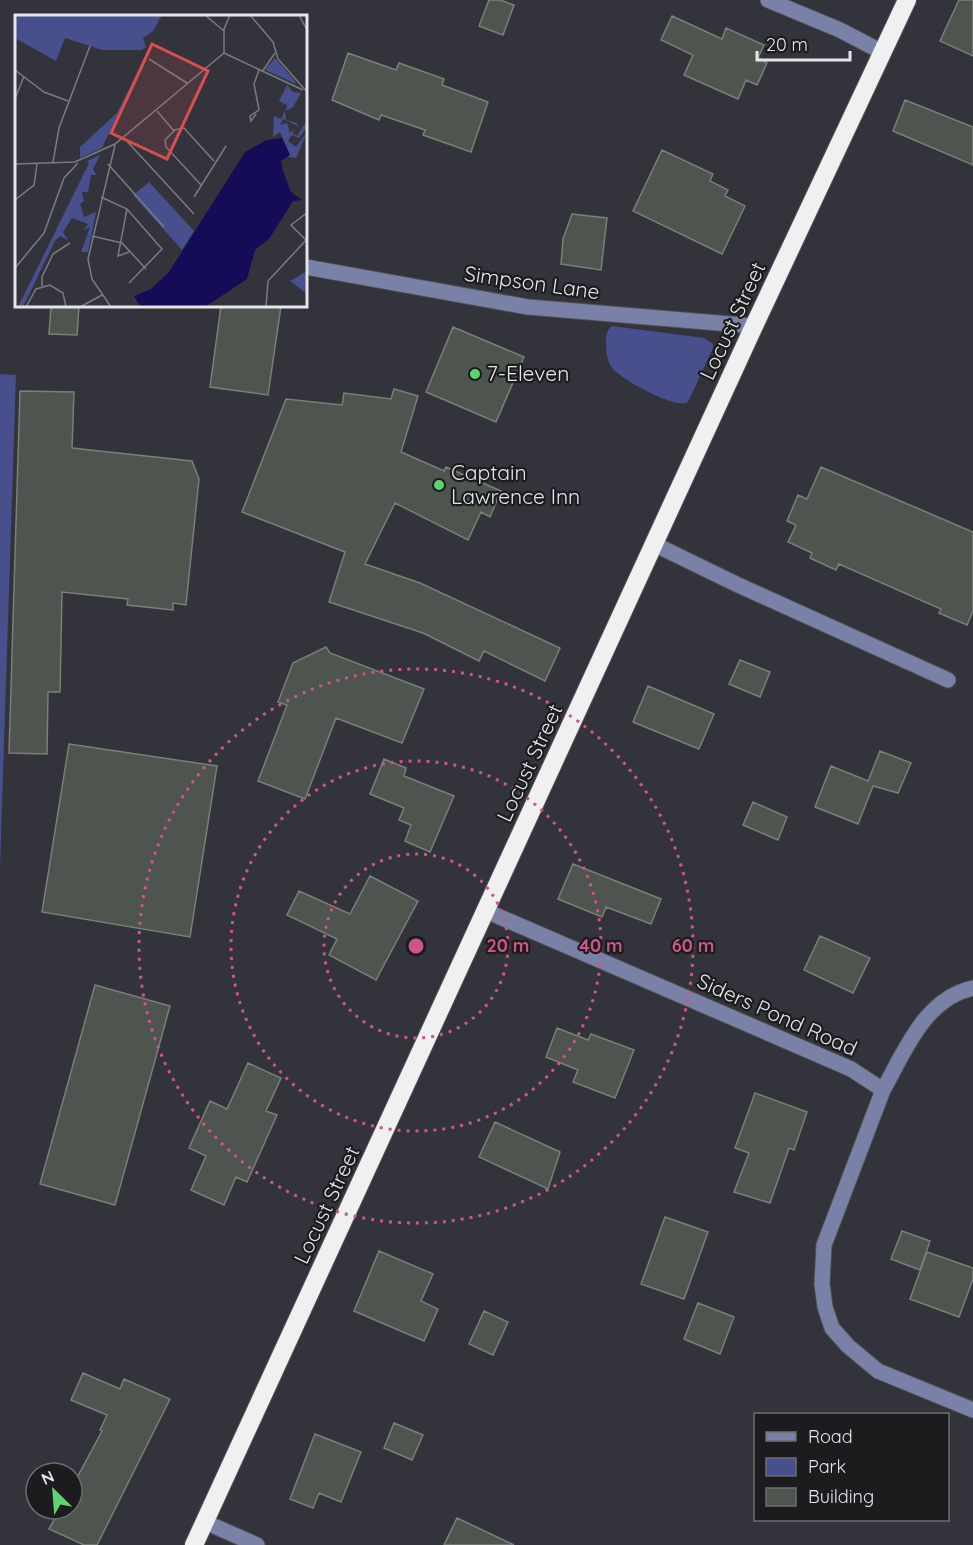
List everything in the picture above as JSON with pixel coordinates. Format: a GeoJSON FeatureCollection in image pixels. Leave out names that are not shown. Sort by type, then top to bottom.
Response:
{"type":"FeatureCollection","features":[{"type":"Feature","properties":{"kind":"highway","name":"Locust Street"},"geometry":{"type":"LineString","coordinates":[[194,1545],[656,545],[754,326],[907,0]]}},
{"type":"Feature","properties":{"kind":"street"},"geometry":{"type":"LineString","coordinates":[[768,0],[840,30],[882,52]]}},
{"type":"Feature","properties":{"kind":"street","name":"Simpson Lane"},"geometry":{"type":"LineString","coordinates":[[308,267],[528,308],[754,326]]}},
{"type":"Feature","properties":{"kind":"street"},"geometry":{"type":"LineString","coordinates":[[656,545],[736,584],[948,680]]}},
{"type":"Feature","properties":{"kind":"street","name":"Siders Pond Road"},"geometry":{"type":"LineString","coordinates":[[486,911],[851,1069],[883,1090]]}},
{"type":"Feature","properties":{"kind":"street"},"geometry":{"type":"LineString","coordinates":[[973,988],[934,1007],[922,1022],[883,1090],[824,1245],[822,1284],[825,1307],[832,1328],[848,1346],[878,1371],[973,1410]]}},
{"type":"Feature","properties":{"kind":"street"},"geometry":{"type":"LineString","coordinates":[[205,1522],[257,1545]]}},
{"type":"Feature","properties":{"kind":"green space"},"geometry":{"type":"Polygon","coordinates":[[[612,326],[704,338],[713,344],[688,402],[673,402],[662,398],[638,386],[613,369],[608,360],[606,346],[607,334],[612,326]]]}},
{"type":"Feature","properties":{"kind":"green space"},"geometry":{"type":"Polygon","coordinates":[[[0,374],[16,375],[0,867],[0,374]]]}},
{"type":"Feature","properties":{"kind":"building"},"geometry":{"type":"Polygon","coordinates":[[[489,0],[500,0],[514,5],[503,35],[479,26],[489,0]]]}},
{"type":"Feature","properties":{"kind":"building"},"geometry":{"type":"Polygon","coordinates":[[[959,0],[973,0],[973,56],[940,41],[959,0]]]}},
{"type":"Feature","properties":{"kind":"building"},"geometry":{"type":"Polygon","coordinates":[[[672,16],[722,39],[726,28],[764,45],[758,58],[767,63],[757,85],[746,80],[738,99],[684,75],[693,55],[661,40],[672,16]]]}},
{"type":"Feature","properties":{"kind":"building"},"geometry":{"type":"Polygon","coordinates":[[[348,53],[396,70],[399,63],[444,79],[442,85],[488,102],[471,152],[423,135],[425,130],[381,115],[379,120],[332,100],[348,53]]]}},
{"type":"Feature","properties":{"kind":"building"},"geometry":{"type":"Polygon","coordinates":[[[905,100],[973,127],[973,165],[893,131],[905,100]]]}},
{"type":"Feature","properties":{"kind":"building"},"geometry":{"type":"Polygon","coordinates":[[[662,150],[713,174],[710,181],[728,190],[725,196],[745,206],[722,254],[633,211],[662,150]]]}},
{"type":"Feature","properties":{"kind":"building"},"geometry":{"type":"Polygon","coordinates":[[[572,214],[607,218],[601,270],[561,264],[563,239],[572,214]]]}},
{"type":"Feature","properties":{"kind":"building"},"geometry":{"type":"Polygon","coordinates":[[[51,308],[79,308],[77,335],[49,334],[51,308]]]}},
{"type":"Feature","properties":{"kind":"building"},"geometry":{"type":"Polygon","coordinates":[[[221,308],[281,308],[268,395],[210,387],[221,308]]]}},
{"type":"Feature","properties":{"kind":"building","name":"7-Eleven"},"geometry":{"type":"Polygon","coordinates":[[[453,327],[524,357],[496,422],[426,392],[453,327]]]}},
{"type":"Feature","properties":{"kind":"building"},"geometry":{"type":"Polygon","coordinates":[[[394,389],[418,396],[401,452],[444,471],[446,467],[501,491],[490,517],[481,512],[468,540],[395,503],[365,564],[420,583],[560,648],[545,681],[484,651],[479,661],[423,633],[329,602],[345,552],[242,512],[286,399],[342,405],[344,393],[391,399],[394,389]]]}},
{"type":"Feature","properties":{"kind":"building"},"geometry":{"type":"Polygon","coordinates":[[[20,391],[74,392],[72,448],[192,461],[199,479],[186,605],[173,603],[173,610],[127,605],[128,599],[62,592],[60,692],[48,692],[47,754],[9,753],[20,391]]]}},
{"type":"Feature","properties":{"kind":"building"},"geometry":{"type":"Polygon","coordinates":[[[821,467],[973,532],[973,611],[967,625],[939,613],[941,609],[839,564],[836,570],[810,558],[812,553],[788,542],[796,525],[787,521],[798,495],[807,499],[821,467]]]}},
{"type":"Feature","properties":{"kind":"building"},"geometry":{"type":"Polygon","coordinates":[[[326,647],[330,653],[424,689],[402,743],[336,718],[305,799],[258,781],[287,705],[278,702],[293,663],[326,647]]]}},
{"type":"Feature","properties":{"kind":"building"},"geometry":{"type":"Polygon","coordinates":[[[740,660],[770,672],[760,697],[729,684],[740,660]]]}},
{"type":"Feature","properties":{"kind":"building"},"geometry":{"type":"Polygon","coordinates":[[[648,686],[714,714],[699,749],[633,722],[648,686]]]}},
{"type":"Feature","properties":{"kind":"building"},"geometry":{"type":"Polygon","coordinates":[[[69,744],[217,766],[190,937],[42,912],[69,744]]]}},
{"type":"Feature","properties":{"kind":"building"},"geometry":{"type":"Polygon","coordinates":[[[880,751],[911,763],[898,793],[873,786],[858,824],[815,807],[831,766],[868,781],[880,751]]]}},
{"type":"Feature","properties":{"kind":"building"},"geometry":{"type":"Polygon","coordinates":[[[384,759],[406,768],[404,776],[454,796],[430,852],[405,841],[411,825],[399,820],[404,808],[370,794],[384,759]]]}},
{"type":"Feature","properties":{"kind":"building"},"geometry":{"type":"Polygon","coordinates":[[[753,802],[787,817],[778,840],[743,825],[753,802]]]}},
{"type":"Feature","properties":{"kind":"building"},"geometry":{"type":"Polygon","coordinates":[[[573,864],[661,899],[651,924],[606,907],[602,917],[558,899],[573,864]]]}},
{"type":"Feature","properties":{"kind":"building"},"geometry":{"type":"Polygon","coordinates":[[[370,876],[418,901],[376,980],[329,955],[337,939],[287,915],[299,891],[350,914],[370,876]]]}},
{"type":"Feature","properties":{"kind":"building"},"geometry":{"type":"Polygon","coordinates":[[[820,936],[870,958],[853,993],[804,970],[820,936]]]}},
{"type":"Feature","properties":{"kind":"building"},"geometry":{"type":"Polygon","coordinates":[[[95,985],[170,1006],[115,1205],[40,1184],[95,985]]]}},
{"type":"Feature","properties":{"kind":"building"},"geometry":{"type":"Polygon","coordinates":[[[557,1028],[588,1040],[591,1034],[634,1050],[615,1098],[573,1082],[578,1070],[546,1057],[557,1028]]]}},
{"type":"Feature","properties":{"kind":"building"},"geometry":{"type":"Polygon","coordinates":[[[248,1063],[281,1078],[266,1111],[277,1115],[247,1182],[236,1177],[224,1205],[191,1190],[206,1156],[189,1148],[210,1101],[227,1109],[248,1063]]]}},
{"type":"Feature","properties":{"kind":"building"},"geometry":{"type":"Polygon","coordinates":[[[755,1093],[807,1112],[794,1150],[789,1148],[770,1203],[734,1192],[749,1153],[735,1148],[755,1093]]]}},
{"type":"Feature","properties":{"kind":"building"},"geometry":{"type":"Polygon","coordinates":[[[495,1122],[560,1152],[548,1189],[479,1157],[495,1122]]]}},
{"type":"Feature","properties":{"kind":"building"},"geometry":{"type":"Polygon","coordinates":[[[665,1217],[708,1232],[684,1299],[641,1284],[665,1217]]]}},
{"type":"Feature","properties":{"kind":"building"},"geometry":{"type":"Polygon","coordinates":[[[902,1231],[930,1241],[920,1270],[891,1259],[902,1231]]]}},
{"type":"Feature","properties":{"kind":"building"},"geometry":{"type":"Polygon","coordinates":[[[379,1251],[433,1274],[421,1301],[438,1309],[424,1341],[354,1311],[379,1251]]]}},
{"type":"Feature","properties":{"kind":"building"},"geometry":{"type":"Polygon","coordinates":[[[927,1252],[973,1268],[973,1279],[959,1317],[910,1299],[927,1252]]]}},
{"type":"Feature","properties":{"kind":"building"},"geometry":{"type":"Polygon","coordinates":[[[698,1303],[734,1317],[720,1354],[684,1339],[698,1303]]]}},
{"type":"Feature","properties":{"kind":"building"},"geometry":{"type":"Polygon","coordinates":[[[484,1311],[508,1322],[493,1355],[469,1344],[484,1311]]]}},
{"type":"Feature","properties":{"kind":"building"},"geometry":{"type":"Polygon","coordinates":[[[83,1373],[120,1389],[124,1379],[170,1399],[97,1545],[84,1545],[49,1529],[53,1521],[84,1521],[84,1465],[102,1431],[100,1430],[107,1415],[71,1400],[83,1373]]]}},
{"type":"Feature","properties":{"kind":"building"},"geometry":{"type":"Polygon","coordinates":[[[394,1423],[423,1435],[412,1460],[384,1448],[394,1423]]]}},
{"type":"Feature","properties":{"kind":"building"},"geometry":{"type":"Polygon","coordinates":[[[315,1434],[361,1452],[341,1502],[319,1493],[313,1508],[290,1499],[315,1434]]]}},
{"type":"Feature","properties":{"kind":"building"},"geometry":{"type":"Polygon","coordinates":[[[457,1518],[514,1545],[444,1545],[457,1518]]]}},
{"type":"Feature","properties":{"kind":"place","name":"7-Eleven"},"geometry":{"type":"Point","coordinates":[475,374]}},
{"type":"Feature","properties":{"kind":"place","name":"Captain Lawrence Inn"},"geometry":{"type":"Point","coordinates":[439,485]}}]}
